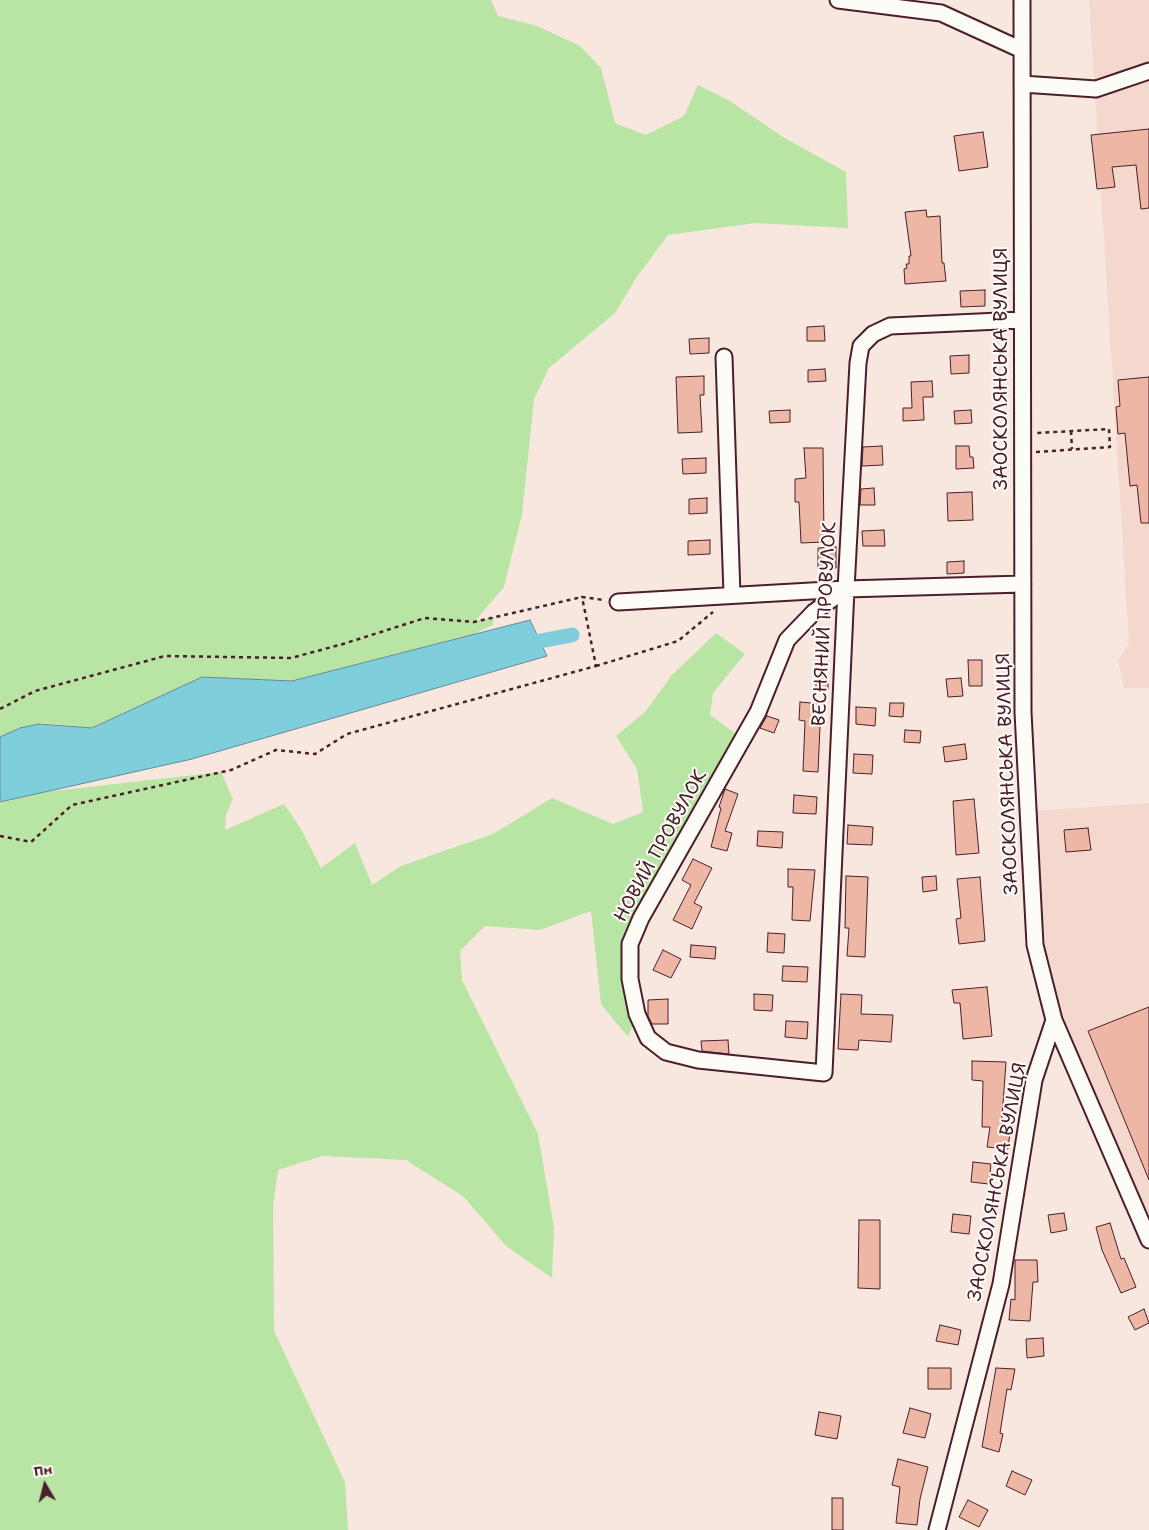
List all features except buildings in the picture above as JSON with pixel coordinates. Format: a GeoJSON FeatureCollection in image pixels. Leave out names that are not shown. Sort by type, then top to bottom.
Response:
{"type":"FeatureCollection","features":[{"type":"Feature","properties":{"kind":"street"},"geometry":{"type":"LineString","coordinates":[[838,0],[941,13],[1022,50]]}},
{"type":"Feature","properties":{"kind":"street","name":"ЗАОСКОЛЯНСЬКА ВУЛИЦЯ"},"geometry":{"type":"LineString","coordinates":[[937,1530],[1001,1284],[1034,1080],[1054,1020],[1035,945],[1023,712],[1022,0]]}},
{"type":"Feature","properties":{"kind":"street"},"geometry":{"type":"LineString","coordinates":[[1022,84],[1096,89],[1149,71]]}},
{"type":"Feature","properties":{"kind":"street","name":"ВЕСНЯНИЙ ПРОВУЛОК"},"geometry":{"type":"LineString","coordinates":[[824,1073],[846,589],[858,363],[861,346],[873,334],[890,326],[1022,320]]}},
{"type":"Feature","properties":{"kind":"street"},"geometry":{"type":"LineString","coordinates":[[724,357],[732,595]]}},
{"type":"Feature","properties":{"kind":"street"},"geometry":{"type":"LineString","coordinates":[[618,602],[846,589],[1023,584]]}},
{"type":"Feature","properties":{"kind":"street","name":"НОВИЙ ПРОВУЛОК"},"geometry":{"type":"LineString","coordinates":[[824,1073],[698,1060],[666,1052],[648,1038],[638,1014],[630,979],[630,944],[641,918],[758,712],[787,640],[814,612],[846,589]]}},
{"type":"Feature","properties":{"kind":"street"},"geometry":{"type":"LineString","coordinates":[[1054,1020],[1149,1240]]}},
{"type":"Feature","properties":{"kind":"path"},"geometry":{"type":"LineString","coordinates":[[1022,434],[1108,429],[1110,447],[1023,453]]}},
{"type":"Feature","properties":{"kind":"path"},"geometry":{"type":"LineString","coordinates":[[1071,431],[1072,449]]}},
{"type":"Feature","properties":{"kind":"path"},"geometry":{"type":"LineString","coordinates":[[0,836],[31,842],[72,805],[231,770],[276,750],[314,754],[346,734],[596,666],[678,641],[732,595]]}},
{"type":"Feature","properties":{"kind":"path"},"geometry":{"type":"LineString","coordinates":[[582,597],[596,666]]}},
{"type":"Feature","properties":{"kind":"path"},"geometry":{"type":"LineString","coordinates":[[0,708],[35,691],[165,656],[291,658],[425,618],[474,622],[582,597],[618,602]]}},
{"type":"Feature","properties":{"kind":"shaded area"},"geometry":{"type":"Polygon","coordinates":[[[1089,0],[1149,0],[1149,688],[1124,688],[1118,661],[1129,643],[1089,0]]]}},
{"type":"Feature","properties":{"kind":"shaded area"},"geometry":{"type":"Polygon","coordinates":[[[1149,803],[1149,1231],[1054,1020],[1045,964],[1032,811],[1149,803]]]}},
{"type":"Feature","properties":{"kind":"green space"},"geometry":{"type":"Polygon","coordinates":[[[0,0],[491,0],[498,16],[537,26],[580,46],[601,68],[615,123],[646,135],[684,116],[698,85],[730,101],[783,137],[846,172],[848,228],[755,223],[668,235],[636,278],[615,313],[549,368],[534,399],[522,514],[504,587],[475,621],[494,617],[493,625],[472,635],[292,681],[202,677],[92,728],[41,723],[0,737],[0,0]]]}},
{"type":"Feature","properties":{"kind":"green space"},"geometry":{"type":"Polygon","coordinates":[[[716,633],[745,654],[713,693],[710,715],[743,739],[641,918],[630,966],[637,1014],[628,1037],[601,1004],[591,911],[540,930],[485,926],[460,951],[462,980],[538,1134],[554,1228],[552,1278],[506,1246],[464,1197],[406,1160],[322,1156],[278,1170],[273,1206],[274,1331],[345,1482],[348,1530],[0,1530],[0,803],[44,792],[221,772],[233,799],[226,815],[225,830],[284,804],[301,829],[321,868],[355,843],[372,885],[401,866],[493,834],[552,798],[613,824],[643,812],[637,769],[616,736],[645,712],[672,675],[716,633]]]}},
{"type":"Feature","properties":{"kind":"water"},"geometry":{"type":"Polygon","coordinates":[[[530,620],[547,656],[192,759],[0,802],[0,737],[20,728],[39,724],[92,728],[202,677],[292,681],[530,620]]]}},
{"type":"Feature","properties":{"kind":"waterway"},"geometry":{"type":"LineString","coordinates":[[519,645],[572,635]]}}]}
